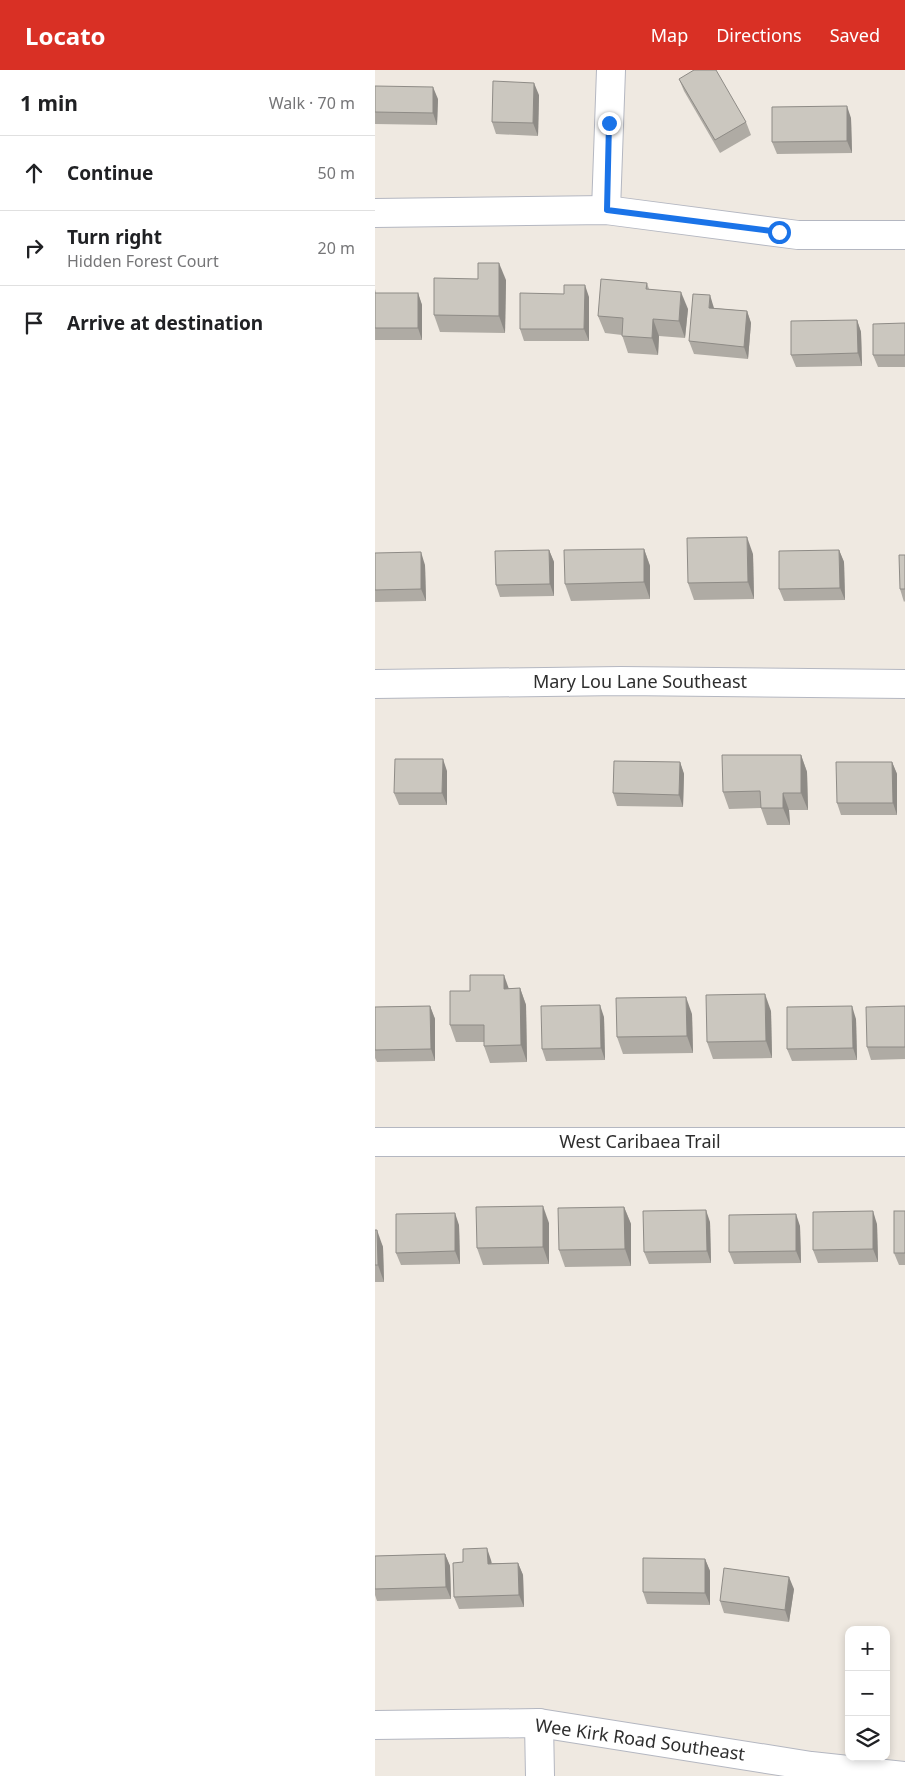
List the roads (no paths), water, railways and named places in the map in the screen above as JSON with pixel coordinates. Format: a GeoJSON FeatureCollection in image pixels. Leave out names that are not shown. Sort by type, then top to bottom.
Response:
{"type":"FeatureCollection","features":[{"type":"Feature","properties":{"kind":"street"},"geometry":{"type":"LineString","coordinates":[[607,210],[611,70]]}},
{"type":"Feature","properties":{"kind":"street"},"geometry":{"type":"LineString","coordinates":[[375,213],[607,210],[798,234],[905,235]]}},
{"type":"Feature","properties":{"kind":"street","name":"Mary Lou Lane Southeast"},"geometry":{"type":"LineString","coordinates":[[375,684],[621,681],[905,684]]}},
{"type":"Feature","properties":{"kind":"street","name":"West Caribaea Trail"},"geometry":{"type":"LineString","coordinates":[[375,1142],[905,1142]]}},
{"type":"Feature","properties":{"kind":"street"},"geometry":{"type":"LineString","coordinates":[[539,1723],[540,1776]]}},
{"type":"Feature","properties":{"kind":"street","name":"Wee Kirk Road Southeast"},"geometry":{"type":"LineString","coordinates":[[375,1725],[539,1723],[811,1766],[904,1776]]}}]}
